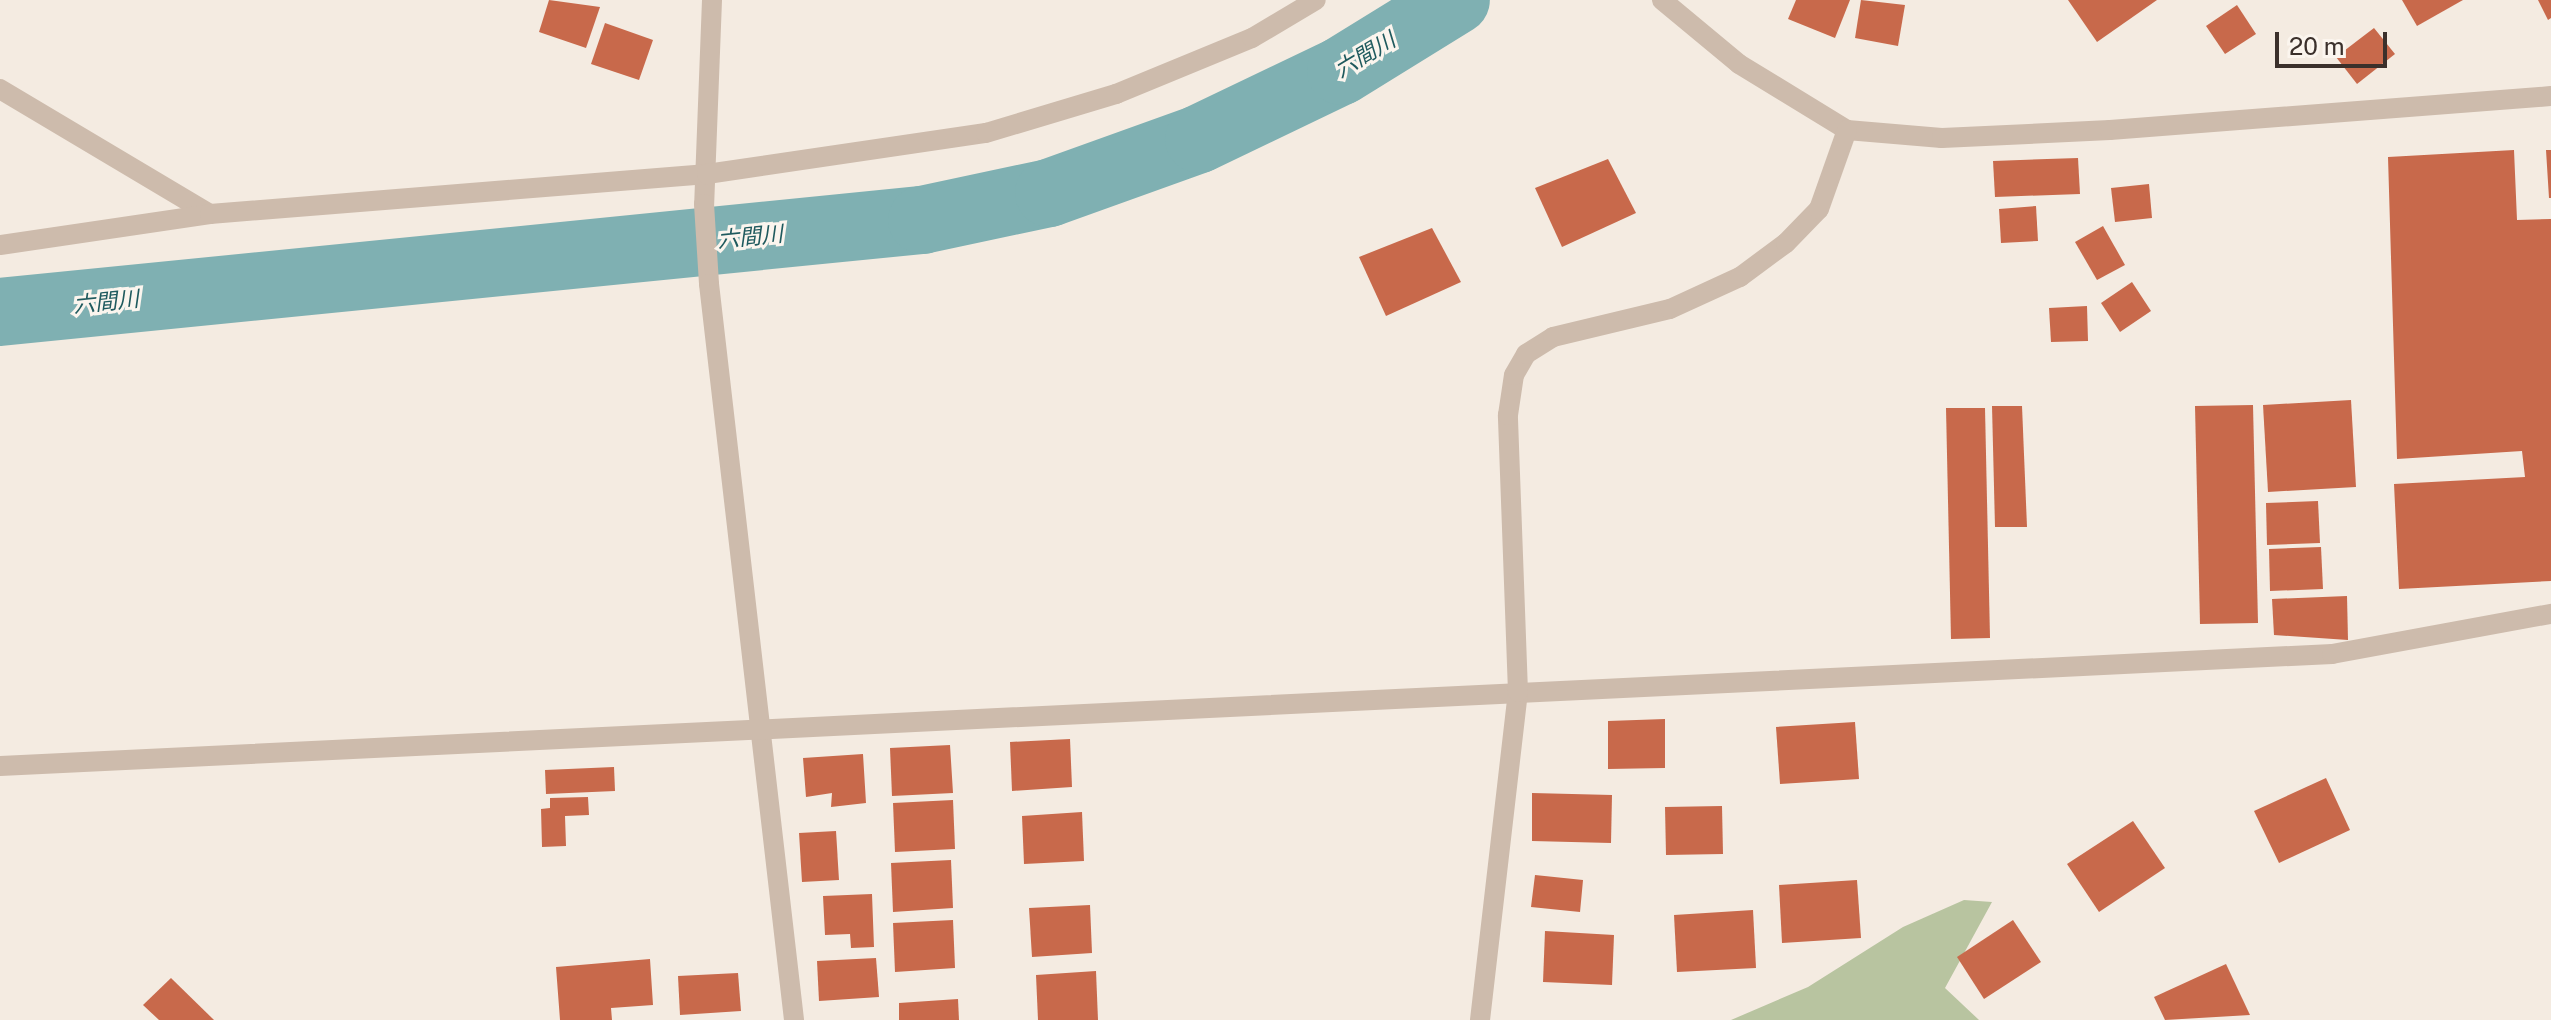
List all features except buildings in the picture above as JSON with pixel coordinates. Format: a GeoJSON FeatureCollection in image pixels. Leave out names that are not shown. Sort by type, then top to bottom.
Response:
{"type":"FeatureCollection","features":[{"type":"Feature","properties":{"kind":"street"},"geometry":{"type":"LineString","coordinates":[[712,0],[704,204],[709,284],[794,1020]]}},
{"type":"Feature","properties":{"kind":"street"},"geometry":{"type":"LineString","coordinates":[[0,245],[210,214],[707,174],[986,133],[1116,94],[1252,38],[1316,0]]}},
{"type":"Feature","properties":{"kind":"street"},"geometry":{"type":"LineString","coordinates":[[1662,0],[1739,64],[1847,130],[1942,138],[2080,131],[2551,96]]}},
{"type":"Feature","properties":{"kind":"street"},"geometry":{"type":"LineString","coordinates":[[0,89],[210,214]]}},
{"type":"Feature","properties":{"kind":"street"},"geometry":{"type":"LineString","coordinates":[[1480,1020],[1518,692],[1508,415],[1514,375],[1526,354],[1553,337],[1670,309],[1740,277],[1819,209],[1847,130]]}},
{"type":"Feature","properties":{"kind":"street"},"geometry":{"type":"LineString","coordinates":[[0,766],[2332,654],[2551,614]]}},
{"type":"Feature","properties":{"kind":"green space"},"geometry":{"type":"Polygon","coordinates":[[[1964,900],[1992,902],[1945,988],[1979,1020],[1731,1020],[1808,987],[1903,927],[1964,900]]]}},
{"type":"Feature","properties":{"kind":"waterway","name":"六間川"},"geometry":{"type":"LineString","coordinates":[[0,312],[922,220],[1049,193],[1199,139],[1341,71],[1456,0]]}}]}
